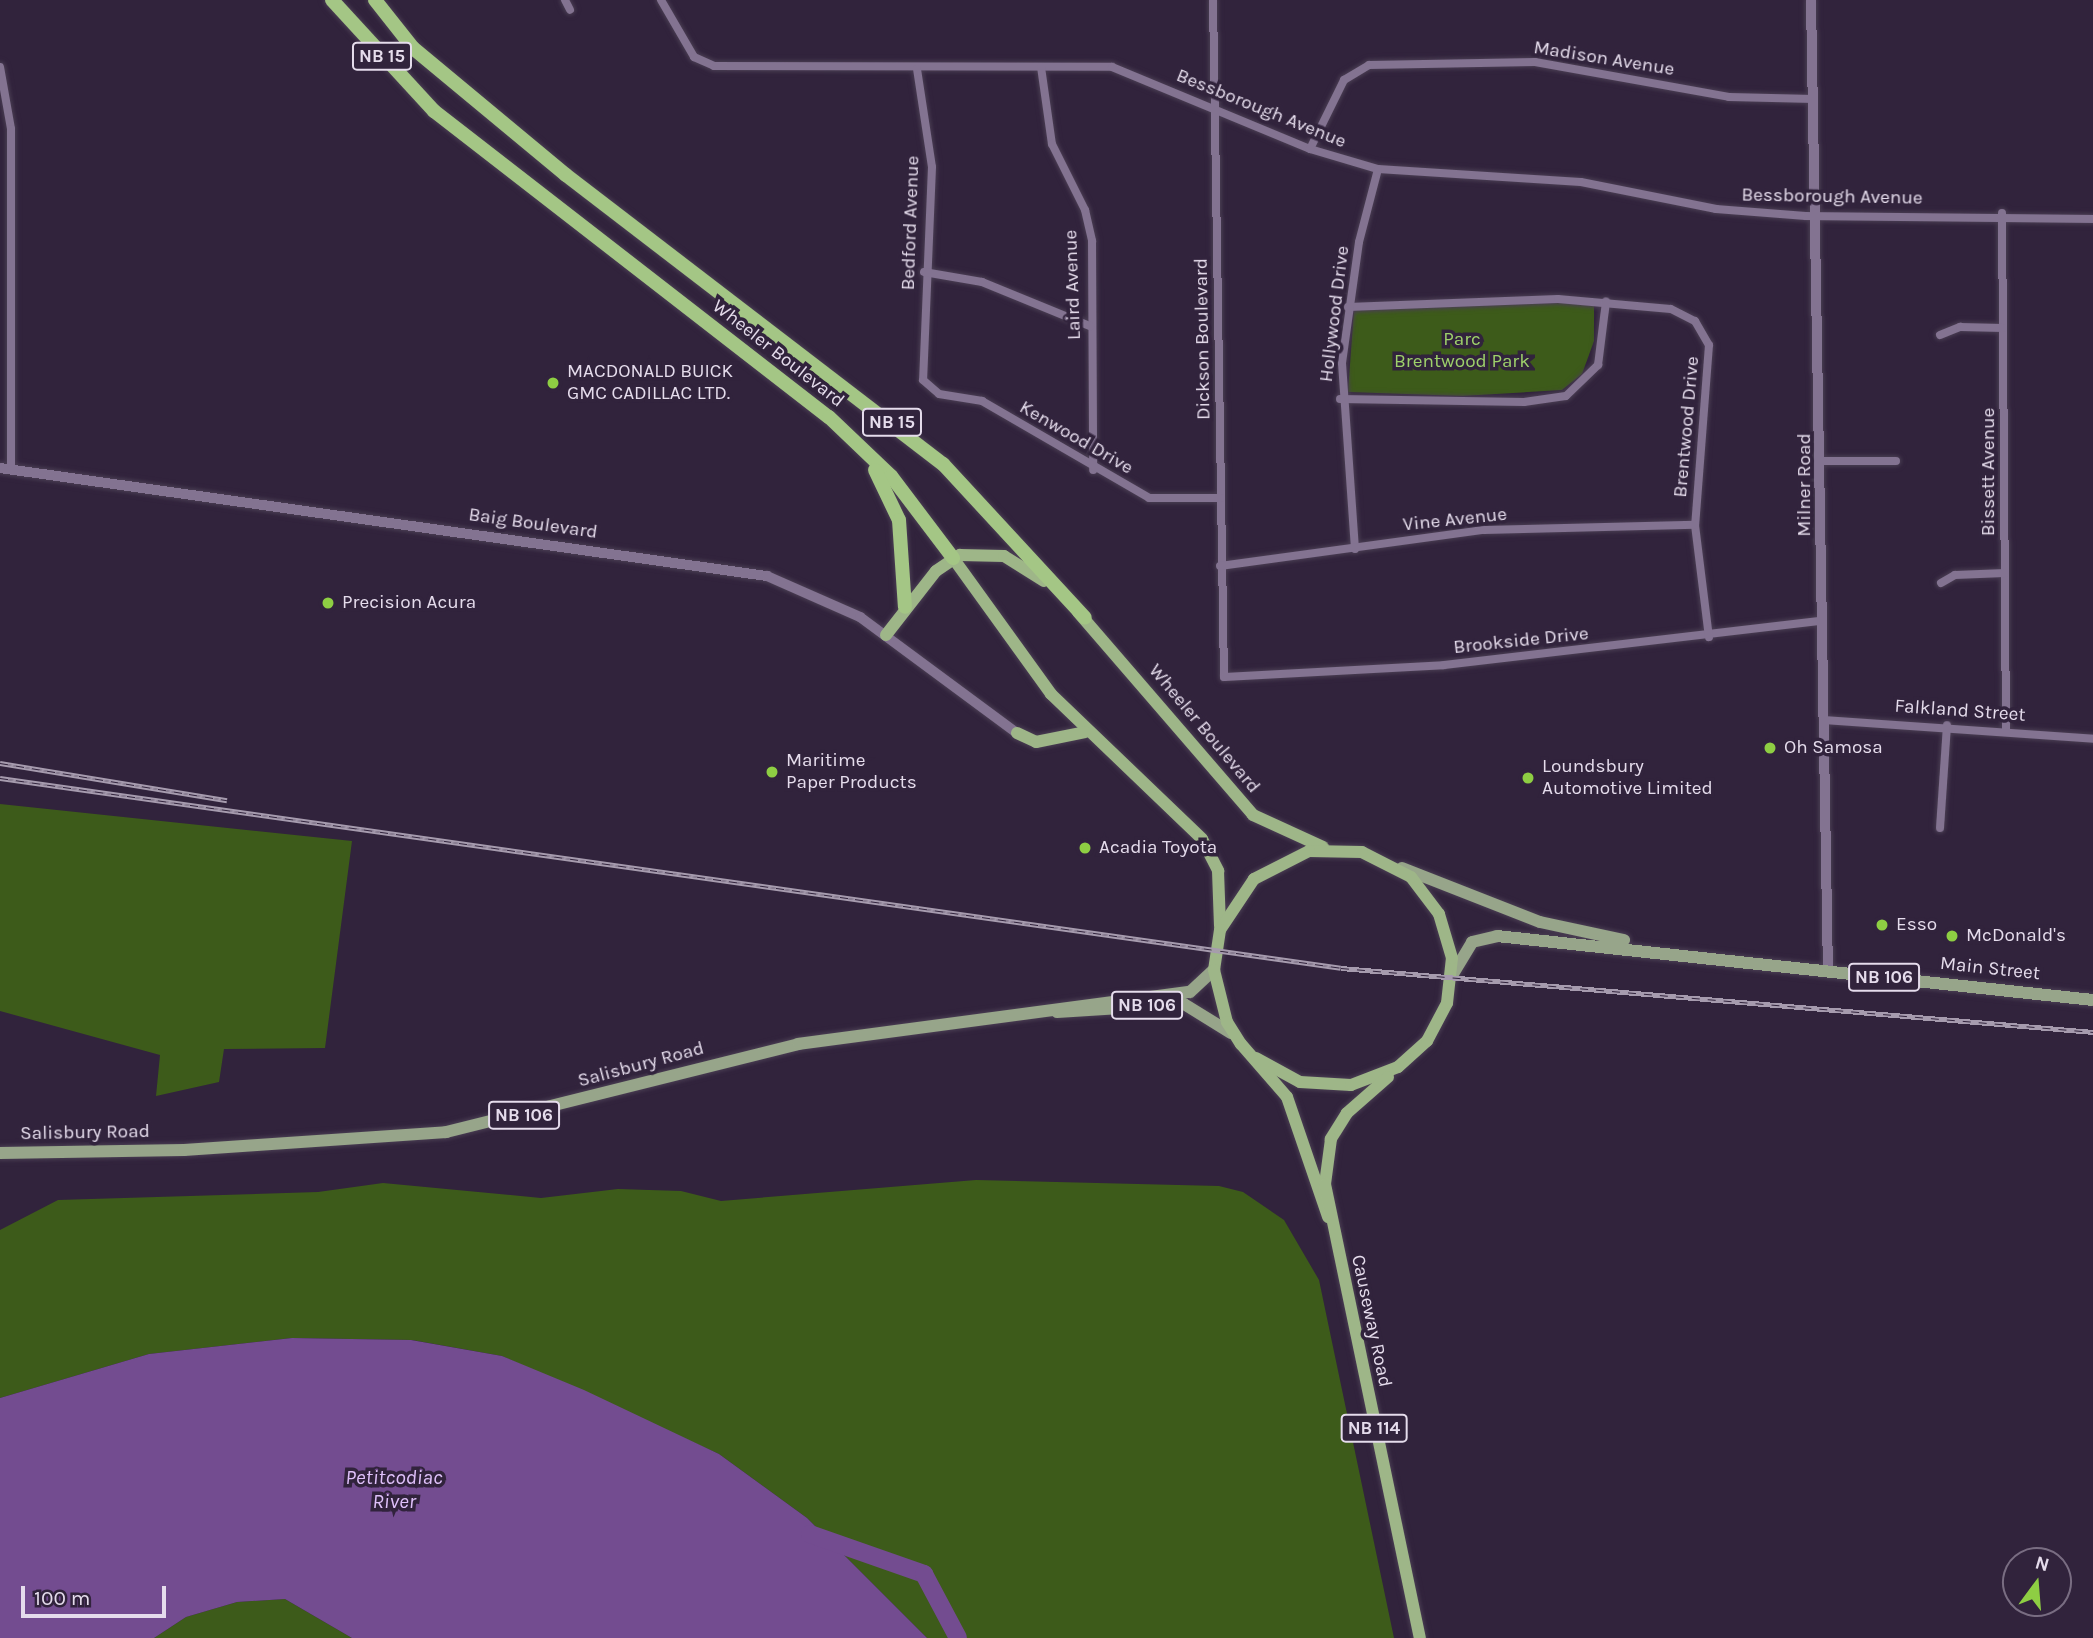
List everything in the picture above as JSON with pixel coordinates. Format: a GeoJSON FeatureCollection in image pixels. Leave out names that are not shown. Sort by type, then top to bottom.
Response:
{"type":"FeatureCollection","features":[{"type":"Feature","properties":{"kind":"highway"},"geometry":{"type":"LineString","coordinates":[[320,0],[434,111]]}},
{"type":"Feature","properties":{"kind":"highway","name":"Wheeler Boulevard"},"geometry":{"type":"LineString","coordinates":[[332,0],[434,111],[846,433],[891,476],[1085,732],[1208,846],[1218,871],[1220,930]]}},
{"type":"Feature","properties":{"kind":"highway","name":"Wheeler Boulevard"},"geometry":{"type":"LineString","coordinates":[[375,0],[444,74],[935,457],[1085,618],[1253,815],[1278,832],[1330,849]]}},
{"type":"Feature","properties":{"kind":"highway"},"geometry":{"type":"LineString","coordinates":[[384,0],[444,74]]}},
{"type":"Feature","properties":{"kind":"highway"},"geometry":{"type":"LineString","coordinates":[[846,433],[895,505],[906,561],[905,607]]}},
{"type":"Feature","properties":{"kind":"highway"},"geometry":{"type":"LineString","coordinates":[[886,635],[905,607],[953,558],[982,553],[1012,559],[1085,618]]}},
{"type":"Feature","properties":{"kind":"highway"},"geometry":{"type":"LineString","coordinates":[[1017,733],[1037,742],[1085,732]]}},
{"type":"Feature","properties":{"kind":"highway"},"geometry":{"type":"LineString","coordinates":[[1330,849],[1391,864],[1439,914],[1452,981],[1439,1023],[1398,1067],[1376,1079],[1325,1086],[1277,1072],[1241,1044],[1217,997],[1214,970],[1220,930],[1240,894],[1270,866],[1330,849]]}},
{"type":"Feature","properties":{"kind":"highway","name":"Causeway Road"},"geometry":{"type":"LineString","coordinates":[[1256,1058],[1297,1118],[1328,1217],[1420,1638]]}},
{"type":"Feature","properties":{"kind":"highway","name":"Causeway Road"},"geometry":{"type":"LineString","coordinates":[[1328,1217],[1331,1139],[1347,1113],[1398,1067]]}},
{"type":"Feature","properties":{"kind":"main road","name":"Main Street"},"geometry":{"type":"LineString","coordinates":[[1391,864],[1540,922],[1675,951]]}},
{"type":"Feature","properties":{"kind":"main road","name":"Main Street"},"geometry":{"type":"LineString","coordinates":[[1452,981],[1463,950],[1482,937],[1675,951],[2093,1000]]}},
{"type":"Feature","properties":{"kind":"main road","name":"Salisbury Road"},"geometry":{"type":"LineString","coordinates":[[0,1153],[184,1150],[446,1132],[798,1044],[1190,992],[1214,970]]}},
{"type":"Feature","properties":{"kind":"main road","name":"Salisbury Road"},"geometry":{"type":"LineString","coordinates":[[1039,1010],[1074,1013],[1184,1004],[1219,1020],[1241,1044]]}},
{"type":"Feature","properties":{"kind":"street"},"geometry":{"type":"LineString","coordinates":[[565,0],[570,10]]}},
{"type":"Feature","properties":{"kind":"street","name":"Bessborough Avenue"},"geometry":{"type":"LineString","coordinates":[[661,0],[694,57],[714,66],[917,69],[1112,67],[1310,149],[1378,169],[1581,182],[1716,209],[1818,216],[2002,213],[2093,219]]}},
{"type":"Feature","properties":{"kind":"street","name":"Dickson Boulevard"},"geometry":{"type":"LineString","coordinates":[[1213,0],[1220,566],[1224,677]]}},
{"type":"Feature","properties":{"kind":"street","name":"Milner Road"},"geometry":{"type":"LineString","coordinates":[[1811,0],[1823,461],[1821,621],[1828,971]]}},
{"type":"Feature","properties":{"kind":"street","name":"Madison Avenue"},"geometry":{"type":"LineString","coordinates":[[1310,149],[1344,80],[1369,65],[1535,62],[1729,97],[1814,99]]}},
{"type":"Feature","properties":{"kind":"street","name":"Laird Avenue"},"geometry":{"type":"LineString","coordinates":[[1041,66],[1052,144],[1085,210],[1091,241],[1093,470]]}},
{"type":"Feature","properties":{"kind":"street"},"geometry":{"type":"LineString","coordinates":[[0,68],[12,166],[5,469]]}},
{"type":"Feature","properties":{"kind":"street","name":"Bedford Avenue"},"geometry":{"type":"LineString","coordinates":[[917,69],[932,167],[924,272],[923,380]]}},
{"type":"Feature","properties":{"kind":"street"},"geometry":{"type":"LineString","coordinates":[[0,164],[12,166]]}},
{"type":"Feature","properties":{"kind":"street","name":"Hollywood Drive"},"geometry":{"type":"LineString","coordinates":[[1355,549],[1340,398],[1348,307],[1378,169]]}},
{"type":"Feature","properties":{"kind":"street","name":"Bissett Avenue"},"geometry":{"type":"LineString","coordinates":[[2002,213],[2006,730]]}},
{"type":"Feature","properties":{"kind":"street"},"geometry":{"type":"LineString","coordinates":[[924,272],[982,282],[1090,326]]}},
{"type":"Feature","properties":{"kind":"street"},"geometry":{"type":"LineString","coordinates":[[1340,398],[1524,402],[1566,396],[1598,365],[1606,302]]}},
{"type":"Feature","properties":{"kind":"street","name":"Brentwood Drive"},"geometry":{"type":"LineString","coordinates":[[1348,307],[1606,302],[1671,309],[1695,321],[1709,345],[1695,525],[1709,637]]}},
{"type":"Feature","properties":{"kind":"street"},"geometry":{"type":"LineString","coordinates":[[1940,335],[1960,327],[2003,328]]}},
{"type":"Feature","properties":{"kind":"street","name":"Kenwood Drive"},"geometry":{"type":"LineString","coordinates":[[923,380],[939,394],[982,401],[1093,470],[1149,498],[1221,498]]}},
{"type":"Feature","properties":{"kind":"street"},"geometry":{"type":"LineString","coordinates":[[1823,461],[1896,461]]}},
{"type":"Feature","properties":{"kind":"street","name":"Baig Boulevard"},"geometry":{"type":"LineString","coordinates":[[5,469],[745,571],[823,597],[886,635],[1017,733]]}},
{"type":"Feature","properties":{"kind":"street","name":"Vine Avenue"},"geometry":{"type":"LineString","coordinates":[[1220,566],[1484,530],[1695,525]]}},
{"type":"Feature","properties":{"kind":"street"},"geometry":{"type":"LineString","coordinates":[[1941,583],[1955,575],[2005,573]]}},
{"type":"Feature","properties":{"kind":"street","name":"Brookside Drive"},"geometry":{"type":"LineString","coordinates":[[1224,677],[1444,665],[1709,637],[1821,621]]}},
{"type":"Feature","properties":{"kind":"street","name":"Falkland Street"},"geometry":{"type":"LineString","coordinates":[[1824,720],[1947,725],[2093,739]]}},
{"type":"Feature","properties":{"kind":"street"},"geometry":{"type":"LineString","coordinates":[[1940,828],[1947,725]]}},
{"type":"Feature","properties":{"kind":"green space","name":"Parc Brentwood Park"},"geometry":{"type":"Polygon","coordinates":[[[1594,302],[1594,341],[1582,374],[1562,390],[1462,396],[1348,392],[1354,309],[1594,302]]]}},
{"type":"Feature","properties":{"kind":"green space"},"geometry":{"type":"Polygon","coordinates":[[[0,804],[352,841],[325,1048],[224,1049],[219,1082],[156,1096],[160,1055],[0,1011],[0,804]]]}},
{"type":"Feature","properties":{"kind":"green space"},"geometry":{"type":"Polygon","coordinates":[[[976,1180],[1219,1186],[1243,1192],[1284,1220],[1319,1280],[1394,1638],[927,1638],[807,1518],[719,1454],[502,1356],[412,1340],[292,1338],[149,1354],[0,1398],[0,1230],[58,1200],[318,1192],[383,1183],[541,1198],[618,1189],[681,1191],[721,1201],[976,1180]]]}},
{"type":"Feature","properties":{"kind":"green space"},"geometry":{"type":"Polygon","coordinates":[[[285,1599],[352,1638],[154,1638],[186,1617],[237,1602],[285,1599]]]}},
{"type":"Feature","properties":{"kind":"water","name":"Petitcodiac River"},"geometry":{"type":"Polygon","coordinates":[[[292,1338],[411,1340],[502,1356],[584,1390],[719,1454],[807,1518],[927,1638],[352,1638],[285,1599],[237,1602],[186,1617],[154,1638],[0,1638],[0,1398],[149,1354],[292,1338]]]}},
{"type":"Feature","properties":{"kind":"waterway","name":"Petitcodiac River"},"geometry":{"type":"LineString","coordinates":[[810,1534],[924,1574],[958,1638]]}},
{"type":"Feature","properties":{"kind":"railway"},"geometry":{"type":"LineString","coordinates":[[0,763],[227,800]]}},
{"type":"Feature","properties":{"kind":"railway"},"geometry":{"type":"LineString","coordinates":[[0,778],[1341,968],[2093,1032]]}},
{"type":"Feature","properties":{"kind":"place","name":"MACDONALD BUICK GMC CADILLAC LTD."},"geometry":{"type":"Point","coordinates":[553,383]}},
{"type":"Feature","properties":{"kind":"place","name":"Precision Acura"},"geometry":{"type":"Point","coordinates":[328,603]}},
{"type":"Feature","properties":{"kind":"place","name":"Oh Samosa"},"geometry":{"type":"Point","coordinates":[1770,748]}},
{"type":"Feature","properties":{"kind":"place","name":"Maritime Paper Products"},"geometry":{"type":"Point","coordinates":[772,772]}},
{"type":"Feature","properties":{"kind":"place","name":"Loundsbury Automotive Limited"},"geometry":{"type":"Point","coordinates":[1528,778]}},
{"type":"Feature","properties":{"kind":"place","name":"Acadia Toyota"},"geometry":{"type":"Point","coordinates":[1085,848]}},
{"type":"Feature","properties":{"kind":"place","name":"Esso"},"geometry":{"type":"Point","coordinates":[1882,925]}},
{"type":"Feature","properties":{"kind":"place","name":"McDonald's"},"geometry":{"type":"Point","coordinates":[1952,936]}}]}
